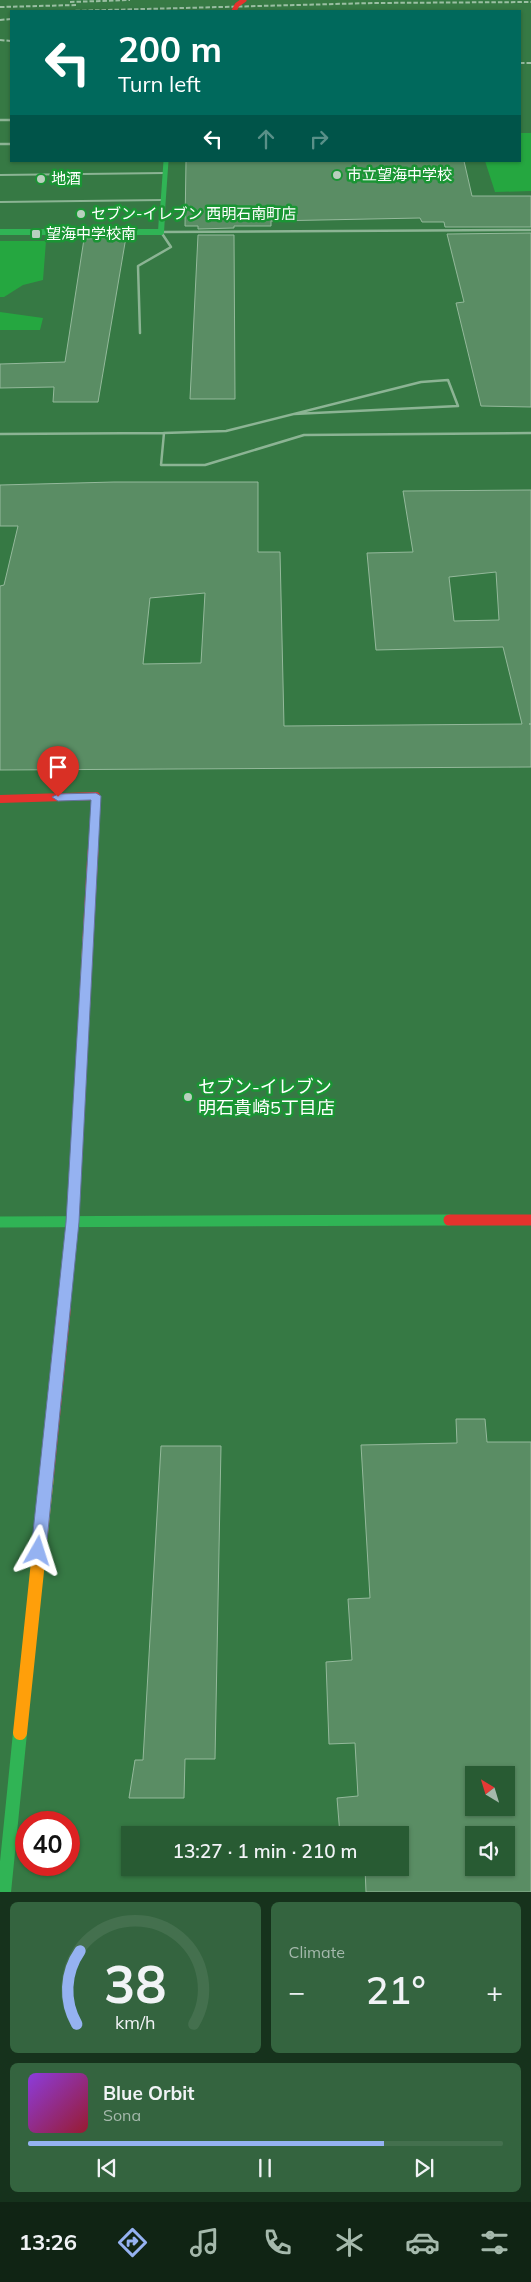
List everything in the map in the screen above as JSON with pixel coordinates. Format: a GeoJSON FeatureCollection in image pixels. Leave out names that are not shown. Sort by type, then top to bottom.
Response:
{"type":"FeatureCollection","features":[{"type":"Feature","properties":{"kind":"street"},"geometry":{"type":"LineString","coordinates":[[234,10],[237,4],[244,0]]}},
{"type":"Feature","properties":{"kind":"street"},"geometry":{"type":"LineString","coordinates":[[0,232],[161,232],[166,162]]}},
{"type":"Feature","properties":{"kind":"street"},"geometry":{"type":"LineString","coordinates":[[0,799],[96,796],[73,1222],[4,1892]]}},
{"type":"Feature","properties":{"kind":"street"},"geometry":{"type":"LineString","coordinates":[[0,1222],[531,1220]]}},
{"type":"Feature","properties":{"kind":"lane"},"geometry":{"type":"LineString","coordinates":[[0,175],[165,173]]}},
{"type":"Feature","properties":{"kind":"lane"},"geometry":{"type":"LineString","coordinates":[[0,202],[163,200]]}},
{"type":"Feature","properties":{"kind":"lane"},"geometry":{"type":"LineString","coordinates":[[161,232],[531,230]]}},
{"type":"Feature","properties":{"kind":"lane"},"geometry":{"type":"LineString","coordinates":[[140,334],[138,266],[148,258],[171,247],[161,232]]}},
{"type":"Feature","properties":{"kind":"lane"},"geometry":{"type":"LineString","coordinates":[[0,434],[226,431],[421,382],[448,380],[458,406],[294,414]]}},
{"type":"Feature","properties":{"kind":"lane"},"geometry":{"type":"LineString","coordinates":[[164,433],[161,465],[206,465],[304,436],[531,433]]}},
{"type":"Feature","properties":{"kind":"green space"},"geometry":{"type":"Polygon","coordinates":[[[521,133],[531,133],[531,191],[495,192],[485,162],[521,162],[521,133]]]}},
{"type":"Feature","properties":{"kind":"green space"},"geometry":{"type":"Polygon","coordinates":[[[0,241],[46,241],[43,280],[23,285],[4,297],[0,297],[0,241]]]}},
{"type":"Feature","properties":{"kind":"green space"},"geometry":{"type":"Polygon","coordinates":[[[0,312],[43,318],[40,330],[0,330],[0,312]]]}},
{"type":"Feature","properties":{"kind":"building"},"geometry":{"type":"Polygon","coordinates":[[[186,162],[464,162],[472,196],[531,196],[531,227],[445,227],[444,222],[422,222],[420,218],[271,221],[271,226],[234,226],[234,228],[198,229],[198,226],[185,226],[186,162]]]}},
{"type":"Feature","properties":{"kind":"building"},"geometry":{"type":"Polygon","coordinates":[[[531,233],[531,407],[481,406],[456,303],[464,302],[447,234],[531,233]]]}},
{"type":"Feature","properties":{"kind":"building"},"geometry":{"type":"Polygon","coordinates":[[[198,235],[234,235],[235,399],[190,399],[198,235]]]}},
{"type":"Feature","properties":{"kind":"building"},"geometry":{"type":"Polygon","coordinates":[[[126,237],[98,402],[53,402],[54,387],[0,388],[0,364],[65,362],[84,239],[126,237]]]}},
{"type":"Feature","properties":{"kind":"building"},"geometry":{"type":"Polygon","coordinates":[[[114,482],[258,482],[258,552],[280,552],[284,726],[522,724],[503,647],[376,650],[367,553],[413,552],[403,491],[531,490],[531,767],[0,770],[0,586],[4,585],[18,526],[0,526],[0,485],[114,482]],[[496,572],[449,577],[454,621],[499,620],[496,572]],[[205,593],[150,598],[143,664],[201,663],[205,593]]]}},
{"type":"Feature","properties":{"kind":"building"},"geometry":{"type":"Polygon","coordinates":[[[456,1419],[485,1419],[487,1442],[531,1442],[531,1892],[366,1892],[365,1876],[409,1876],[409,1826],[339,1826],[337,1798],[358,1796],[355,1743],[329,1744],[326,1662],[352,1660],[348,1599],[370,1598],[361,1445],[457,1443],[456,1419]]]}},
{"type":"Feature","properties":{"kind":"building"},"geometry":{"type":"Polygon","coordinates":[[[161,1446],[221,1446],[215,1759],[185,1759],[184,1798],[129,1798],[135,1760],[143,1760],[161,1446]]]}},
{"type":"Feature","properties":{"kind":"railway"},"geometry":{"type":"LineString","coordinates":[[70,2],[130,0]]}},
{"type":"Feature","properties":{"kind":"railway"},"geometry":{"type":"LineString","coordinates":[[107,10],[373,3],[531,2]]}},
{"type":"Feature","properties":{"kind":"railway"},"geometry":{"type":"LineString","coordinates":[[0,7],[77,5]]}},
{"type":"Feature","properties":{"kind":"railway"},"geometry":{"type":"LineString","coordinates":[[0,20],[10,19]]}},
{"type":"Feature","properties":{"kind":"railway"},"geometry":{"type":"LineString","coordinates":[[0,40],[10,41]]}},
{"type":"Feature","properties":{"kind":"railway"},"geometry":{"type":"LineString","coordinates":[[521,63],[531,63]]}},
{"type":"Feature","properties":{"kind":"traffic: fast"},"geometry":{"type":"LineString","coordinates":[[0,232],[161,232],[166,162]]}},
{"type":"Feature","properties":{"kind":"traffic: fast"},"geometry":{"type":"LineString","coordinates":[[0,1222],[449,1220]]}},
{"type":"Feature","properties":{"kind":"traffic: fast"},"geometry":{"type":"LineString","coordinates":[[4,1892],[20,1733]]}},
{"type":"Feature","properties":{"kind":"traffic: slow"},"geometry":{"type":"LineString","coordinates":[[77,1152],[88,938]]}},
{"type":"Feature","properties":{"kind":"traffic: slow"},"geometry":{"type":"LineString","coordinates":[[20,1733],[47,1476]]}},
{"type":"Feature","properties":{"kind":"traffic: jam"},"geometry":{"type":"LineString","coordinates":[[234,10],[237,5],[244,0]]}},
{"type":"Feature","properties":{"kind":"traffic: jam"},"geometry":{"type":"LineString","coordinates":[[0,799],[96,796],[88,938]]}},
{"type":"Feature","properties":{"kind":"traffic: jam"},"geometry":{"type":"LineString","coordinates":[[47,1476],[73,1222],[77,1152]]}},
{"type":"Feature","properties":{"kind":"traffic: jam"},"geometry":{"type":"LineString","coordinates":[[449,1220],[531,1220]]}},
{"type":"Feature","properties":{"kind":"place","name":"市立望海中学校"},"geometry":{"type":"Point","coordinates":[337,175]}},
{"type":"Feature","properties":{"kind":"place","name":"地酒"},"geometry":{"type":"Point","coordinates":[41,179]}},
{"type":"Feature","properties":{"kind":"place","name":"セブン-イレブン 西明石南町店"},"geometry":{"type":"Point","coordinates":[81,214]}},
{"type":"Feature","properties":{"kind":"place","name":"望海中学校南"},"geometry":{"type":"Point","coordinates":[36,234]}},
{"type":"Feature","properties":{"kind":"place","name":"セブン-イレブン 明石貴崎5丁目店"},"geometry":{"type":"Point","coordinates":[188,1097]}},
{"type":"Feature","properties":{"kind":"route"},"geometry":{"type":"LineString","coordinates":[[38,1551],[73,1222],[96,796],[58,797]]}}]}
